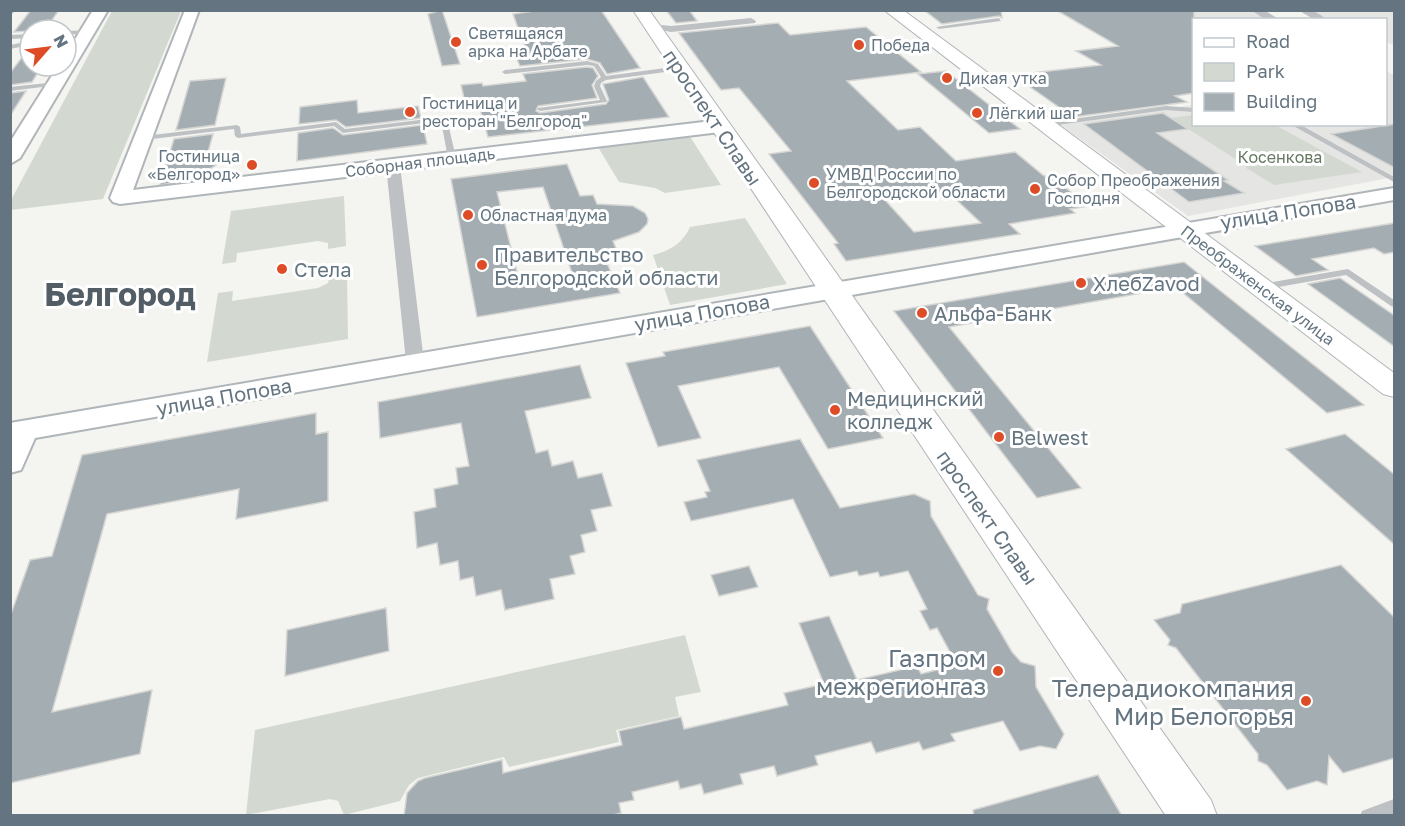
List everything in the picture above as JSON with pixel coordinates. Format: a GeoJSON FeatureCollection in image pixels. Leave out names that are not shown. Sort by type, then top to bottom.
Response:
{"type":"FeatureCollection","features":[{"type":"Feature","properties":{"kind":"main road","name":"Преображенская улица"},"geometry":{"type":"LineString","coordinates":[[891,10],[1395,387]]}},
{"type":"Feature","properties":{"kind":"main road","name":"проспект Славы"},"geometry":{"type":"LineString","coordinates":[[652,19],[680,68],[1194,816]]}},
{"type":"Feature","properties":{"kind":"street"},"geometry":{"type":"LineString","coordinates":[[10,158],[56,84],[79,37],[101,10]]}},
{"type":"Feature","properties":{"kind":"street"},"geometry":{"type":"LineString","coordinates":[[144,138],[192,10]]}},
{"type":"Feature","properties":{"kind":"street"},"geometry":{"type":"LineString","coordinates":[[1256,10],[1271,18]]}},
{"type":"Feature","properties":{"kind":"street"},"geometry":{"type":"LineString","coordinates":[[1303,10],[1320,18]]}},
{"type":"Feature","properties":{"kind":"street"},"geometry":{"type":"LineString","coordinates":[[652,19],[671,29],[751,21]]}},
{"type":"Feature","properties":{"kind":"street","name":"Соборная площадь"},"geometry":{"type":"LineString","coordinates":[[144,138],[120,198],[720,126]]}},
{"type":"Feature","properties":{"kind":"street"},"geometry":{"type":"LineString","coordinates":[[393,165],[415,362]]}},
{"type":"Feature","properties":{"kind":"street","name":"улица Попова"},"geometry":{"type":"LineString","coordinates":[[17,432],[1395,194]]}},
{"type":"Feature","properties":{"kind":"street"},"geometry":{"type":"LineString","coordinates":[[10,463],[17,432]]}},
{"type":"Feature","properties":{"kind":"lane"},"geometry":{"type":"LineString","coordinates":[[10,15],[14,10]]}},
{"type":"Feature","properties":{"kind":"lane"},"geometry":{"type":"LineString","coordinates":[[939,27],[999,20]]}},
{"type":"Feature","properties":{"kind":"lane"},"geometry":{"type":"LineString","coordinates":[[505,72],[587,63],[596,65],[604,78]]}},
{"type":"Feature","properties":{"kind":"lane"},"geometry":{"type":"LineString","coordinates":[[540,109],[604,101],[597,86],[598,82],[604,78],[680,68]]}},
{"type":"Feature","properties":{"kind":"lane"},"geometry":{"type":"LineString","coordinates":[[10,88],[56,84]]}},
{"type":"Feature","properties":{"kind":"lane"},"geometry":{"type":"LineString","coordinates":[[1044,125],[1166,108],[1192,110]]}},
{"type":"Feature","properties":{"kind":"lane"},"geometry":{"type":"LineString","coordinates":[[144,138],[237,127],[238,136],[336,124],[343,132],[444,119],[452,158]]}},
{"type":"Feature","properties":{"kind":"lane"},"geometry":{"type":"LineString","coordinates":[[1297,126],[1395,180]]}},
{"type":"Feature","properties":{"kind":"lane"},"geometry":{"type":"LineString","coordinates":[[1261,287],[1347,272],[1395,304]]}},
{"type":"Feature","properties":{"kind":"lane"},"geometry":{"type":"LineString","coordinates":[[1368,816],[1395,807]]}},
{"type":"Feature","properties":{"kind":"shaded area"},"geometry":{"type":"Polygon","coordinates":[[[1116,11],[1252,11],[1270,18],[1192,18],[1116,11]]]}},
{"type":"Feature","properties":{"kind":"shaded area"},"geometry":{"type":"Polygon","coordinates":[[[1309,11],[1394,11],[1394,45],[1387,42],[1387,18],[1328,18],[1309,11]]]}},
{"type":"Feature","properties":{"kind":"shaded area"},"geometry":{"type":"Polygon","coordinates":[[[1387,72],[1394,75],[1394,177],[1188,216],[1061,125],[1192,105],[1192,126],[1387,126],[1387,72]]]}},
{"type":"Feature","properties":{"kind":"green space"},"geometry":{"type":"Polygon","coordinates":[[[112,11],[181,11],[103,199],[11,210],[11,200],[112,11]]]}},
{"type":"Feature","properties":{"kind":"green space","name":"Косенкова"},"geometry":{"type":"Polygon","coordinates":[[[1192,115],[1192,126],[1277,126],[1362,172],[1274,185],[1246,168],[1247,160],[1234,158],[1171,118],[1192,115]]]}},
{"type":"Feature","properties":{"kind":"green space"},"geometry":{"type":"Polygon","coordinates":[[[689,135],[721,185],[665,193],[655,188],[619,182],[598,147],[689,135]]]}},
{"type":"Feature","properties":{"kind":"green space"},"geometry":{"type":"Polygon","coordinates":[[[344,196],[346,246],[328,249],[328,243],[318,241],[237,253],[236,262],[222,264],[231,211],[344,196]]]}},
{"type":"Feature","properties":{"kind":"green space"},"geometry":{"type":"Polygon","coordinates":[[[745,218],[787,284],[670,305],[653,255],[675,246],[684,238],[690,227],[745,218]]]}},
{"type":"Feature","properties":{"kind":"green space"},"geometry":{"type":"Polygon","coordinates":[[[347,274],[348,339],[207,362],[218,293],[233,291],[232,301],[318,288],[328,283],[329,277],[347,274]]]}},
{"type":"Feature","properties":{"kind":"green space"},"geometry":{"type":"Polygon","coordinates":[[[685,635],[701,692],[675,697],[679,716],[616,730],[619,742],[509,767],[504,757],[418,778],[409,785],[400,801],[344,815],[338,801],[330,799],[246,815],[255,730],[685,635]]]}},
{"type":"Feature","properties":{"kind":"building"},"geometry":{"type":"Polygon","coordinates":[[[31,10],[59,10],[53,18],[25,18],[31,10]]]}},
{"type":"Feature","properties":{"kind":"building"},"geometry":{"type":"Polygon","coordinates":[[[442,10],[460,64],[442,66],[428,14],[442,10]]]}},
{"type":"Feature","properties":{"kind":"building"},"geometry":{"type":"Polygon","coordinates":[[[541,10],[601,10],[640,68],[607,74],[600,63],[587,59],[520,66],[512,48],[525,47],[513,14],[541,10]]]}},
{"type":"Feature","properties":{"kind":"building"},"geometry":{"type":"Polygon","coordinates":[[[666,10],[689,10],[697,21],[676,23],[666,10]]]}},
{"type":"Feature","properties":{"kind":"building"},"geometry":{"type":"Polygon","coordinates":[[[924,10],[1001,10],[1002,18],[999,16],[942,24],[924,10]]]}},
{"type":"Feature","properties":{"kind":"building"},"geometry":{"type":"Polygon","coordinates":[[[1056,10],[1194,10],[1194,18],[1192,18],[1192,93],[1175,96],[1187,102],[1073,117],[1013,75],[1101,65],[1076,51],[1118,46],[1056,10]]]}},
{"type":"Feature","properties":{"kind":"building"},"geometry":{"type":"Polygon","coordinates":[[[778,23],[790,35],[866,27],[921,72],[847,81],[898,130],[920,127],[956,161],[1015,152],[1044,176],[1049,175],[1089,206],[1070,209],[1075,213],[1009,224],[1020,234],[846,261],[834,244],[838,243],[769,154],[791,151],[739,88],[721,90],[679,33],[778,23]],[[947,191],[885,200],[914,232],[981,223],[947,191]]]}},
{"type":"Feature","properties":{"kind":"building"},"geometry":{"type":"Polygon","coordinates":[[[18,63],[18,78],[34,78],[32,82],[10,85],[10,73],[18,63]]]}},
{"type":"Feature","properties":{"kind":"building"},"geometry":{"type":"Polygon","coordinates":[[[593,68],[598,76],[592,85],[597,98],[538,106],[536,111],[540,113],[606,104],[609,100],[603,84],[643,77],[669,117],[488,137],[480,109],[467,111],[461,85],[482,83],[483,86],[526,81],[523,74],[593,68]]]}},
{"type":"Feature","properties":{"kind":"building"},"geometry":{"type":"Polygon","coordinates":[[[946,71],[1020,129],[989,133],[918,74],[946,71]]]}},
{"type":"Feature","properties":{"kind":"building"},"geometry":{"type":"Polygon","coordinates":[[[226,78],[215,125],[176,130],[190,81],[226,78]]]}},
{"type":"Feature","properties":{"kind":"building"},"geometry":{"type":"Polygon","coordinates":[[[26,91],[10,116],[10,93],[26,91]]]}},
{"type":"Feature","properties":{"kind":"building"},"geometry":{"type":"Polygon","coordinates":[[[357,100],[358,113],[418,106],[421,118],[346,127],[336,120],[299,124],[300,107],[357,100]]]}},
{"type":"Feature","properties":{"kind":"building"},"geometry":{"type":"Polygon","coordinates":[[[1163,113],[1188,129],[1157,133],[1244,193],[1189,202],[1084,124],[1163,113]]]}},
{"type":"Feature","properties":{"kind":"building"},"geometry":{"type":"Polygon","coordinates":[[[1395,124],[1395,168],[1331,134],[1387,126],[1395,124]]]}},
{"type":"Feature","properties":{"kind":"building"},"geometry":{"type":"Polygon","coordinates":[[[423,125],[427,144],[297,161],[298,133],[333,128],[343,135],[423,125]]]}},
{"type":"Feature","properties":{"kind":"building"},"geometry":{"type":"Polygon","coordinates":[[[213,134],[207,156],[234,153],[195,179],[160,185],[174,139],[213,134]]]}},
{"type":"Feature","properties":{"kind":"building"},"geometry":{"type":"Polygon","coordinates":[[[567,164],[580,196],[593,195],[597,204],[633,206],[645,213],[648,219],[647,224],[639,232],[613,241],[617,251],[603,254],[620,293],[477,317],[451,179],[567,164]],[[543,187],[497,192],[520,284],[573,276],[543,187]]]}},
{"type":"Feature","properties":{"kind":"building"},"geometry":{"type":"Polygon","coordinates":[[[1395,223],[1395,252],[1384,254],[1374,248],[1312,259],[1328,270],[1296,276],[1255,246],[1395,223]]]}},
{"type":"Feature","properties":{"kind":"building"},"geometry":{"type":"Polygon","coordinates":[[[1184,262],[1364,405],[1327,413],[1176,287],[949,327],[1081,488],[1037,498],[894,311],[1184,262]]]}},
{"type":"Feature","properties":{"kind":"building"},"geometry":{"type":"Polygon","coordinates":[[[1340,278],[1395,316],[1395,347],[1308,284],[1340,278]]]}},
{"type":"Feature","properties":{"kind":"building","name":"Медицинский колледж"},"geometry":{"type":"Polygon","coordinates":[[[810,326],[883,438],[828,449],[779,367],[678,386],[701,438],[658,447],[626,363],[665,356],[663,352],[810,326]]]}},
{"type":"Feature","properties":{"kind":"building"},"geometry":{"type":"Polygon","coordinates":[[[580,365],[591,398],[525,411],[536,453],[548,450],[552,466],[573,461],[578,478],[602,473],[612,506],[591,510],[597,531],[581,535],[585,552],[570,556],[575,574],[550,579],[554,599],[505,610],[501,590],[476,596],[473,577],[460,580],[458,561],[440,565],[437,543],[417,548],[414,512],[436,507],[434,489],[458,484],[456,468],[469,466],[461,423],[380,438],[378,402],[580,365]]]}},
{"type":"Feature","properties":{"kind":"building"},"geometry":{"type":"Polygon","coordinates":[[[316,413],[316,434],[328,432],[328,501],[236,519],[239,489],[107,514],[52,712],[152,690],[140,754],[10,783],[10,617],[30,560],[52,556],[82,455],[316,413]]]}},
{"type":"Feature","properties":{"kind":"building"},"geometry":{"type":"Polygon","coordinates":[[[1345,434],[1395,475],[1395,545],[1286,449],[1345,434]]]}},
{"type":"Feature","properties":{"kind":"building"},"geometry":{"type":"Polygon","coordinates":[[[800,439],[840,508],[914,494],[930,501],[931,516],[978,595],[989,599],[987,609],[1012,652],[1021,662],[1035,666],[1036,687],[1064,734],[1056,749],[1040,746],[1020,751],[1003,721],[951,734],[955,741],[923,750],[919,742],[876,753],[871,742],[815,756],[818,765],[777,776],[774,766],[740,774],[743,784],[704,794],[701,784],[680,789],[678,781],[632,792],[634,800],[619,803],[621,813],[609,816],[404,816],[407,793],[418,781],[425,778],[502,760],[503,773],[622,745],[619,731],[681,717],[684,729],[788,705],[784,693],[824,684],[799,623],[829,616],[857,680],[917,666],[921,674],[957,665],[937,628],[930,630],[920,611],[927,609],[908,571],[880,577],[878,572],[859,576],[857,571],[830,577],[793,499],[691,521],[684,502],[707,497],[705,492],[710,491],[697,460],[800,439]]]}},
{"type":"Feature","properties":{"kind":"building","name":"Телерадиокомпания Мир Белогорья"},"geometry":{"type":"Polygon","coordinates":[[[1341,565],[1395,618],[1395,758],[1343,773],[1329,756],[1327,785],[1317,781],[1287,790],[1267,765],[1258,761],[1258,754],[1176,648],[1168,645],[1170,640],[1154,620],[1180,613],[1182,604],[1341,565]]]}},
{"type":"Feature","properties":{"kind":"building"},"geometry":{"type":"Polygon","coordinates":[[[749,566],[758,587],[719,596],[711,575],[749,566]]]}},
{"type":"Feature","properties":{"kind":"building"},"geometry":{"type":"Polygon","coordinates":[[[386,608],[389,651],[285,676],[287,630],[386,608]]]}},
{"type":"Feature","properties":{"kind":"building"},"geometry":{"type":"Polygon","coordinates":[[[1098,775],[1122,816],[974,816],[973,810],[1098,775]]]}},
{"type":"Feature","properties":{"kind":"place","name":"Светящаяся арка на Арбате"},"geometry":{"type":"Point","coordinates":[456,42]}},
{"type":"Feature","properties":{"kind":"place","name":"Победа"},"geometry":{"type":"Point","coordinates":[859,45]}},
{"type":"Feature","properties":{"kind":"place","name":"Дикая утка"},"geometry":{"type":"Point","coordinates":[947,78]}},
{"type":"Feature","properties":{"kind":"place","name":"Гостиница и ресторан \"Белгород\""},"geometry":{"type":"Point","coordinates":[410,112]}},
{"type":"Feature","properties":{"kind":"place","name":"Лёгкий шаг"},"geometry":{"type":"Point","coordinates":[977,113]}},
{"type":"Feature","properties":{"kind":"place","name":"Гостиница «Белгород»"},"geometry":{"type":"Point","coordinates":[252,165]}},
{"type":"Feature","properties":{"kind":"place","name":"УМВД России по Белгородской области"},"geometry":{"type":"Point","coordinates":[814,183]}},
{"type":"Feature","properties":{"kind":"place","name":"Собор Преображения Господня"},"geometry":{"type":"Point","coordinates":[1035,189]}},
{"type":"Feature","properties":{"kind":"place","name":"Областная дума"},"geometry":{"type":"Point","coordinates":[468,215]}},
{"type":"Feature","properties":{"kind":"place","name":"Правительство Белгородской области"},"geometry":{"type":"Point","coordinates":[482,265]}},
{"type":"Feature","properties":{"kind":"place","name":"Стела"},"geometry":{"type":"Point","coordinates":[282,269]}},
{"type":"Feature","properties":{"kind":"place","name":"ХлебZavod"},"geometry":{"type":"Point","coordinates":[1081,283]}},
{"type":"Feature","properties":{"kind":"place","name":"Альфа-Банк"},"geometry":{"type":"Point","coordinates":[922,313]}},
{"type":"Feature","properties":{"kind":"place","name":"Медицинский колледж"},"geometry":{"type":"Point","coordinates":[835,410]}},
{"type":"Feature","properties":{"kind":"place","name":"Belwest"},"geometry":{"type":"Point","coordinates":[999,437]}},
{"type":"Feature","properties":{"kind":"place","name":"Газпром межрегионгаз"},"geometry":{"type":"Point","coordinates":[998,671]}},
{"type":"Feature","properties":{"kind":"place","name":"Телерадиокомпания Мир Белогорья"},"geometry":{"type":"Point","coordinates":[1306,701]}},
{"type":"Feature","properties":{"kind":"district","name":"Белгород"},"geometry":{"type":"Point","coordinates":[120,294]}}]}
